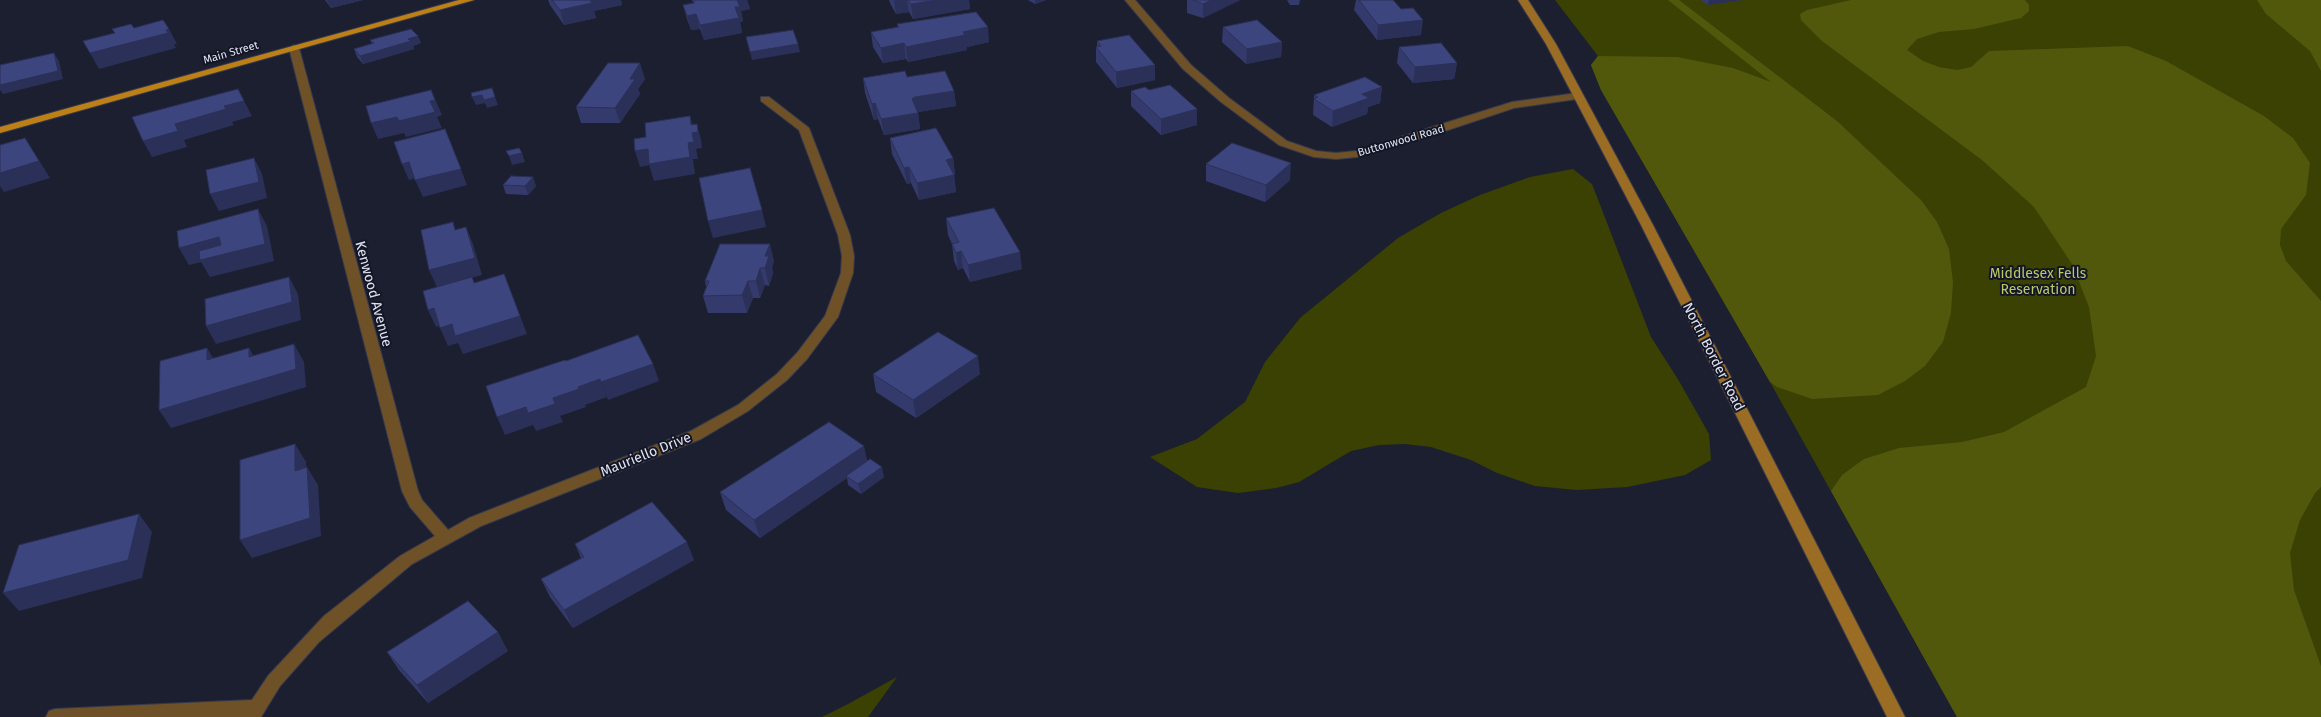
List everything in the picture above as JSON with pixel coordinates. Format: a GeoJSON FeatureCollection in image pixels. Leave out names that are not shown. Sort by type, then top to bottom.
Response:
{"type":"FeatureCollection","features":[{"type":"Feature","properties":{"kind":"main road","name":"Main Street"},"geometry":{"type":"LineString","coordinates":[[0,130],[469,0]]}},
{"type":"Feature","properties":{"kind":"main road","name":"North Border Road"},"geometry":{"type":"LineString","coordinates":[[1524,0],[1552,44],[1577,96],[1647,225],[1896,717]]}},
{"type":"Feature","properties":{"kind":"street","name":"Buttonwood Road"},"geometry":{"type":"LineString","coordinates":[[1130,0],[1187,67],[1225,100],[1283,143],[1314,154],[1336,156],[1358,154],[1429,134],[1512,105],[1577,96]]}},
{"type":"Feature","properties":{"kind":"street","name":"Kenwood Avenue"},"geometry":{"type":"LineString","coordinates":[[294,48],[410,491],[416,503],[445,536]]}},
{"type":"Feature","properties":{"kind":"street","name":"Mauriello Drive"},"geometry":{"type":"LineString","coordinates":[[253,713],[280,675],[330,621],[385,574],[445,536],[518,505],[670,447],[720,422],[782,377],[818,336],[831,317],[848,273],[848,256],[844,235],[804,128],[765,99]]}},
{"type":"Feature","properties":{"kind":"street"},"geometry":{"type":"LineString","coordinates":[[55,717],[253,713]]}},
{"type":"Feature","properties":{"kind":"green space","name":"Middlesex Fells Reservation"},"geometry":{"type":"Polygon","coordinates":[[[1555,0],[2321,0],[2321,717],[1957,717],[1770,382],[1601,90],[1591,65],[1598,56],[1555,0]]]}},
{"type":"Feature","properties":{"kind":"green space"},"geometry":{"type":"Polygon","coordinates":[[[1668,0],[1679,0],[1837,121],[1921,200],[1937,222],[1949,249],[1953,282],[1951,313],[1943,342],[1925,366],[1905,381],[1878,395],[1812,399],[1777,387],[1770,382],[1601,90],[1591,65],[1598,56],[1677,57],[1733,68],[1771,82],[1668,0]]]}},
{"type":"Feature","properties":{"kind":"green space"},"geometry":{"type":"Polygon","coordinates":[[[1851,0],[2025,0],[2029,5],[2029,11],[2021,18],[1974,29],[1939,32],[1917,39],[1907,50],[1923,61],[1939,67],[1957,70],[1971,67],[1989,51],[2128,46],[2166,61],[2264,116],[2293,138],[2310,163],[2306,195],[2281,229],[2280,245],[2286,261],[2321,301],[2321,487],[2315,493],[2300,520],[2290,553],[2294,590],[2321,666],[2321,717],[1957,717],[1831,491],[1842,475],[1864,459],[1899,448],[1962,442],[2004,432],[2086,387],[2096,356],[2089,307],[2072,264],[2034,207],[1982,160],[1822,41],[1801,20],[1800,14],[1807,10],[1851,0]]]}},
{"type":"Feature","properties":{"kind":"green space"},"geometry":{"type":"Polygon","coordinates":[[[2257,0],[2321,0],[2321,71],[2310,51],[2266,14],[2257,0]]]}},
{"type":"Feature","properties":{"kind":"green space"},"geometry":{"type":"Polygon","coordinates":[[[1573,169],[1592,184],[1651,337],[1709,434],[1711,460],[1685,475],[1627,487],[1577,490],[1535,486],[1497,473],[1471,460],[1431,447],[1405,444],[1379,445],[1351,451],[1299,482],[1276,488],[1238,493],[1197,487],[1150,457],[1197,439],[1245,402],[1265,362],[1300,318],[1398,238],[1441,213],[1480,195],[1530,177],[1573,169]]]}},
{"type":"Feature","properties":{"kind":"green space"},"geometry":{"type":"Polygon","coordinates":[[[897,677],[868,717],[822,717],[848,704],[897,677]]]}},
{"type":"Feature","properties":{"kind":"building"},"geometry":{"type":"Polygon","coordinates":[[[552,0],[590,0],[592,3],[560,10],[552,0]]]}},
{"type":"Feature","properties":{"kind":"building"},"geometry":{"type":"Polygon","coordinates":[[[694,0],[737,0],[740,7],[735,7],[739,18],[700,25],[696,14],[687,16],[683,5],[694,3],[694,0]]]}},
{"type":"Feature","properties":{"kind":"building"},"geometry":{"type":"Polygon","coordinates":[[[908,0],[937,0],[911,4],[908,0]]]}},
{"type":"Feature","properties":{"kind":"building"},"geometry":{"type":"Polygon","coordinates":[[[1193,0],[1211,0],[1203,4],[1193,0]]]}},
{"type":"Feature","properties":{"kind":"building"},"geometry":{"type":"Polygon","coordinates":[[[1359,0],[1393,0],[1401,9],[1413,8],[1423,20],[1378,25],[1359,0]]]}},
{"type":"Feature","properties":{"kind":"building"},"geometry":{"type":"Polygon","coordinates":[[[976,12],[988,27],[963,32],[965,35],[906,47],[904,43],[881,48],[871,32],[899,27],[897,24],[976,12]]]}},
{"type":"Feature","properties":{"kind":"building"},"geometry":{"type":"Polygon","coordinates":[[[163,20],[169,29],[166,30],[168,33],[90,53],[83,41],[115,33],[112,29],[131,24],[134,28],[163,20]]]}},
{"type":"Feature","properties":{"kind":"building"},"geometry":{"type":"Polygon","coordinates":[[[1257,20],[1282,42],[1247,49],[1223,27],[1257,20]]]}},
{"type":"Feature","properties":{"kind":"building"},"geometry":{"type":"Polygon","coordinates":[[[411,29],[418,36],[408,39],[411,41],[360,56],[354,49],[374,43],[370,40],[411,29]]]}},
{"type":"Feature","properties":{"kind":"building"},"geometry":{"type":"Polygon","coordinates":[[[793,30],[798,44],[750,52],[746,37],[793,30]]]}},
{"type":"Feature","properties":{"kind":"building"},"geometry":{"type":"Polygon","coordinates":[[[1129,35],[1155,65],[1116,72],[1096,47],[1101,46],[1097,41],[1129,35]]]}},
{"type":"Feature","properties":{"kind":"building"},"geometry":{"type":"Polygon","coordinates":[[[1441,43],[1457,63],[1415,67],[1399,47],[1441,43]]]}},
{"type":"Feature","properties":{"kind":"building"},"geometry":{"type":"Polygon","coordinates":[[[54,53],[58,71],[0,85],[0,65],[54,53]]]}},
{"type":"Feature","properties":{"kind":"building"},"geometry":{"type":"Polygon","coordinates":[[[608,63],[640,63],[630,79],[635,79],[615,108],[576,107],[608,63]]]}},
{"type":"Feature","properties":{"kind":"building"},"geometry":{"type":"Polygon","coordinates":[[[905,71],[907,77],[945,71],[954,91],[915,97],[912,99],[918,113],[881,119],[875,103],[872,104],[863,78],[905,71]]]}},
{"type":"Feature","properties":{"kind":"building"},"geometry":{"type":"Polygon","coordinates":[[[1365,77],[1382,87],[1362,94],[1369,98],[1333,111],[1314,99],[1318,97],[1314,95],[1365,77]]]}},
{"type":"Feature","properties":{"kind":"building"},"geometry":{"type":"Polygon","coordinates":[[[1170,85],[1197,109],[1161,119],[1131,91],[1145,87],[1149,90],[1170,85]]]}},
{"type":"Feature","properties":{"kind":"building"},"geometry":{"type":"Polygon","coordinates":[[[492,88],[495,97],[484,100],[482,95],[472,97],[471,93],[492,88]]]}},
{"type":"Feature","properties":{"kind":"building"},"geometry":{"type":"Polygon","coordinates":[[[238,89],[244,101],[224,106],[226,109],[175,124],[178,131],[143,141],[132,117],[238,89]]]}},
{"type":"Feature","properties":{"kind":"building"},"geometry":{"type":"Polygon","coordinates":[[[431,90],[435,100],[430,101],[435,112],[399,121],[397,117],[371,123],[366,106],[431,90]]]}},
{"type":"Feature","properties":{"kind":"building"},"geometry":{"type":"Polygon","coordinates":[[[690,116],[691,125],[697,124],[698,132],[692,133],[694,142],[688,143],[690,157],[649,164],[648,149],[635,151],[634,139],[646,137],[645,123],[690,116]]]}},
{"type":"Feature","properties":{"kind":"building"},"geometry":{"type":"Polygon","coordinates":[[[936,128],[953,158],[946,160],[954,175],[917,183],[909,167],[904,168],[890,138],[936,128]]]}},
{"type":"Feature","properties":{"kind":"building"},"geometry":{"type":"Polygon","coordinates":[[[445,129],[461,169],[415,180],[409,162],[402,164],[394,142],[445,129]]]}},
{"type":"Feature","properties":{"kind":"building"},"geometry":{"type":"Polygon","coordinates":[[[25,138],[39,161],[0,173],[0,145],[25,138]]]}},
{"type":"Feature","properties":{"kind":"building"},"geometry":{"type":"Polygon","coordinates":[[[1232,143],[1291,163],[1266,185],[1206,164],[1232,143]]]}},
{"type":"Feature","properties":{"kind":"building"},"geometry":{"type":"Polygon","coordinates":[[[519,148],[522,153],[509,156],[506,151],[519,148]]]}},
{"type":"Feature","properties":{"kind":"building"},"geometry":{"type":"Polygon","coordinates":[[[254,158],[259,182],[210,194],[206,170],[254,158]]]}},
{"type":"Feature","properties":{"kind":"building"},"geometry":{"type":"Polygon","coordinates":[[[750,168],[762,210],[708,221],[699,178],[750,168]]]}},
{"type":"Feature","properties":{"kind":"building"},"geometry":{"type":"Polygon","coordinates":[[[511,176],[533,177],[525,186],[503,185],[511,176]]]}},
{"type":"Feature","properties":{"kind":"building"},"geometry":{"type":"Polygon","coordinates":[[[994,208],[1020,252],[968,265],[961,251],[956,253],[952,244],[959,242],[946,218],[994,208]]]}},
{"type":"Feature","properties":{"kind":"building"},"geometry":{"type":"Polygon","coordinates":[[[258,209],[265,244],[200,260],[199,251],[221,245],[219,237],[179,248],[177,231],[258,209]]]}},
{"type":"Feature","properties":{"kind":"building"},"geometry":{"type":"Polygon","coordinates":[[[453,222],[455,230],[466,227],[475,258],[429,270],[421,230],[453,222]]]}},
{"type":"Feature","properties":{"kind":"building"},"geometry":{"type":"Polygon","coordinates":[[[720,244],[770,244],[765,256],[769,256],[765,268],[760,268],[756,281],[748,281],[742,295],[703,296],[709,281],[705,281],[720,244]]]}},
{"type":"Feature","properties":{"kind":"building"},"geometry":{"type":"Polygon","coordinates":[[[504,274],[520,316],[455,336],[452,324],[440,328],[434,308],[428,310],[423,291],[472,277],[474,283],[504,274]]]}},
{"type":"Feature","properties":{"kind":"building"},"geometry":{"type":"Polygon","coordinates":[[[289,277],[292,302],[206,326],[205,299],[289,277]]]}},
{"type":"Feature","properties":{"kind":"building"},"geometry":{"type":"Polygon","coordinates":[[[938,332],[978,356],[913,400],[873,374],[938,332]]]}},
{"type":"Feature","properties":{"kind":"building"},"geometry":{"type":"Polygon","coordinates":[[[638,335],[653,364],[601,382],[600,379],[578,387],[579,389],[553,398],[555,404],[528,413],[526,407],[497,417],[486,386],[566,361],[638,335]]]}},
{"type":"Feature","properties":{"kind":"building"},"geometry":{"type":"Polygon","coordinates":[[[294,344],[296,369],[159,410],[160,361],[207,348],[207,360],[249,348],[249,357],[294,344]]]}},
{"type":"Feature","properties":{"kind":"building"},"geometry":{"type":"Polygon","coordinates":[[[829,422],[864,446],[754,520],[720,492],[829,422]]]}},
{"type":"Feature","properties":{"kind":"building"},"geometry":{"type":"Polygon","coordinates":[[[295,444],[295,471],[307,467],[310,518],[240,540],[240,460],[295,444]]]}},
{"type":"Feature","properties":{"kind":"building"},"geometry":{"type":"Polygon","coordinates":[[[870,459],[882,467],[858,484],[846,476],[870,459]]]}},
{"type":"Feature","properties":{"kind":"building"},"geometry":{"type":"Polygon","coordinates":[[[652,502],[687,542],[564,610],[541,579],[584,557],[575,544],[652,502]]]}},
{"type":"Feature","properties":{"kind":"building"},"geometry":{"type":"Polygon","coordinates":[[[139,514],[128,560],[3,593],[19,545],[139,514]]]}},
{"type":"Feature","properties":{"kind":"building"},"geometry":{"type":"Polygon","coordinates":[[[468,601],[498,632],[417,685],[387,652],[468,601]]]}}]}
